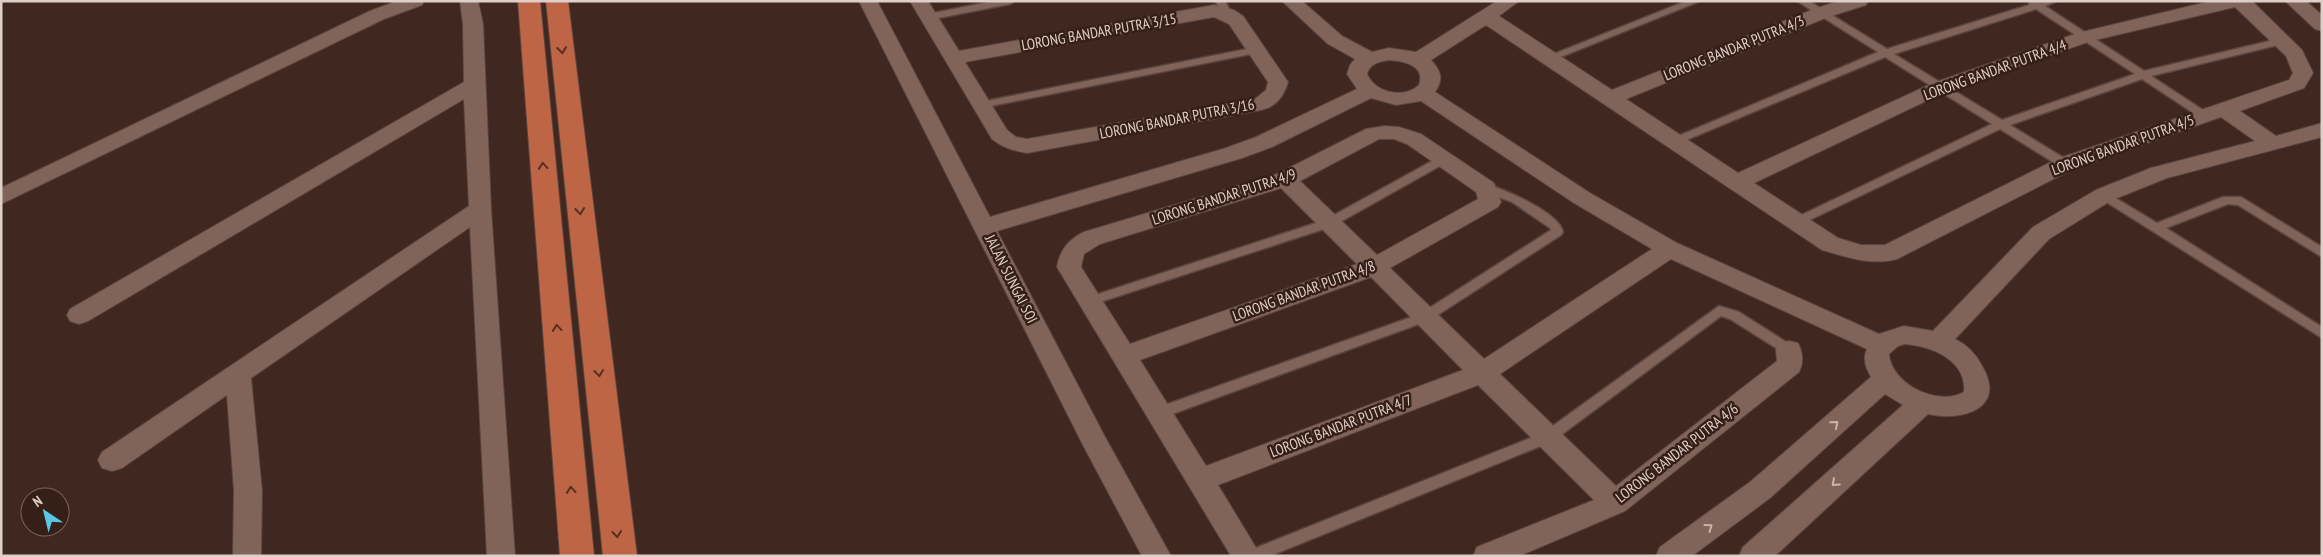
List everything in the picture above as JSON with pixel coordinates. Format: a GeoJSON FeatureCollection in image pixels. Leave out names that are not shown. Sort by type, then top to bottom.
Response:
{"type":"FeatureCollection","features":[{"type":"Feature","properties":{"kind":"highway"},"geometry":{"type":"LineString","coordinates":[[557,1],[620,556]]}},
{"type":"Feature","properties":{"kind":"highway"},"geometry":{"type":"LineString","coordinates":[[528,2],[576,556]]}},
{"type":"Feature","properties":{"kind":"street"},"geometry":{"type":"LineString","coordinates":[[1,197],[377,15],[415,1]]}},
{"type":"Feature","properties":{"kind":"street"},"geometry":{"type":"LineString","coordinates":[[469,1],[473,24],[480,209],[501,556]]}},
{"type":"Feature","properties":{"kind":"street","name":"JALAN SUNGAI SOI"},"geometry":{"type":"LineString","coordinates":[[868,1],[1096,445],[1157,556]]}},
{"type":"Feature","properties":{"kind":"street"},"geometry":{"type":"LineString","coordinates":[[1291,1],[1335,40],[1368,58]]}},
{"type":"Feature","properties":{"kind":"street"},"geometry":{"type":"LineString","coordinates":[[1418,60],[1510,1]]}},
{"type":"Feature","properties":{"kind":"street","name":"LORONG BANDAR PUTRA 4/3"},"geometry":{"type":"LineString","coordinates":[[1610,98],[1821,13],[1859,1]]}},
{"type":"Feature","properties":{"kind":"street","name":"LORONG BANDAR PUTRA 4/4"},"geometry":{"type":"LineString","coordinates":[[1737,182],[1940,87],[2085,37],[2235,1]]}},
{"type":"Feature","properties":{"kind":"street"},"geometry":{"type":"LineString","coordinates":[[2241,1],[2282,41]]}},
{"type":"Feature","properties":{"kind":"street"},"geometry":{"type":"LineString","coordinates":[[2294,1],[2322,25]]}},
{"type":"Feature","properties":{"kind":"street","name":"LORONG BANDAR PUTRA 3/15"},"geometry":{"type":"LineString","coordinates":[[953,58],[1223,8],[1236,20],[1257,50]]}},
{"type":"Feature","properties":{"kind":"street"},"geometry":{"type":"LineString","coordinates":[[924,9],[981,105]]}},
{"type":"Feature","properties":{"kind":"street","name":"LORONG BANDAR PUTRA 4/5"},"geometry":{"type":"LineString","coordinates":[[1486,16],[1830,244],[1860,253],[1889,253],[2065,164],[2297,84],[2303,73],[2295,54],[2282,41]]}},
{"type":"Feature","properties":{"kind":"street","name":"LORONG BANDAR PUTRA 3/16"},"geometry":{"type":"LineString","coordinates":[[981,105],[999,134],[1010,143],[1027,146],[1261,104],[1275,93],[1278,82],[1257,50]]}},
{"type":"Feature","properties":{"kind":"street"},"geometry":{"type":"LineString","coordinates":[[1389,54],[1418,60],[1428,69],[1432,76],[1432,83],[1423,93],[1401,98],[1384,97],[1370,92],[1357,78],[1357,71],[1368,58],[1389,54]]}},
{"type":"Feature","properties":{"kind":"street"},"geometry":{"type":"LineString","coordinates":[[80,315],[474,85]]}},
{"type":"Feature","properties":{"kind":"street"},"geometry":{"type":"LineString","coordinates":[[983,227],[1234,153],[1264,142],[1370,92]]}},
{"type":"Feature","properties":{"kind":"street"},"geometry":{"type":"LineString","coordinates":[[1423,93],[1582,198],[1669,249],[1880,345]]}},
{"type":"Feature","properties":{"kind":"street"},"geometry":{"type":"LineString","coordinates":[[2225,110],[2272,143]]}},
{"type":"Feature","properties":{"kind":"street"},"geometry":{"type":"LineString","coordinates":[[1938,341],[2041,233],[2104,195],[2159,173],[2322,130]]}},
{"type":"Feature","properties":{"kind":"street","name":"LORONG BANDAR PUTRA 4/9"},"geometry":{"type":"LineString","coordinates":[[1090,301],[1069,267],[1071,251],[1079,244],[1092,238],[1285,179],[1382,131],[1403,133],[1444,159]]}},
{"type":"Feature","properties":{"kind":"street"},"geometry":{"type":"LineString","coordinates":[[1444,159],[1486,188]]}},
{"type":"Feature","properties":{"kind":"street"},"geometry":{"type":"LineString","coordinates":[[1285,179],[1615,503]]}},
{"type":"Feature","properties":{"kind":"street","name":"LORONG BANDAR PUTRA 4/8"},"geometry":{"type":"LineString","coordinates":[[1124,356],[1374,267],[1490,202],[1486,188]]}},
{"type":"Feature","properties":{"kind":"street"},"geometry":{"type":"LineString","coordinates":[[112,460],[480,209]]}},
{"type":"Feature","properties":{"kind":"street"},"geometry":{"type":"LineString","coordinates":[[1482,374],[1669,249]]}},
{"type":"Feature","properties":{"kind":"street"},"geometry":{"type":"LineString","coordinates":[[1090,301],[1247,556]]}},
{"type":"Feature","properties":{"kind":"street"},"geometry":{"type":"LineString","coordinates":[[1904,335],[1920,336],[1938,341],[1953,349],[1966,360],[1979,383],[1977,394],[1969,402],[1957,406],[1941,407],[1923,403],[1902,393],[1885,379],[1878,367],[1876,354],[1880,345],[1890,338],[1904,335]]}},
{"type":"Feature","properties":{"kind":"street","name":"LORONG BANDAR PUTRA 4/6"},"geometry":{"type":"LineString","coordinates":[[1487,556],[1615,503],[1790,365],[1789,350]]}},
{"type":"Feature","properties":{"kind":"street"},"geometry":{"type":"LineString","coordinates":[[238,374],[248,491],[248,556]]}},
{"type":"Feature","properties":{"kind":"street","name":"LORONG BANDAR PUTRA 4/7"},"geometry":{"type":"LineString","coordinates":[[1200,480],[1482,374]]}},
{"type":"Feature","properties":{"kind":"street"},"geometry":{"type":"LineString","coordinates":[[1670,556],[1760,490],[1885,379]]}},
{"type":"Feature","properties":{"kind":"street"},"geometry":{"type":"LineString","coordinates":[[1753,556],[1923,403]]}},
{"type":"Feature","properties":{"kind":"lane"},"geometry":{"type":"LineString","coordinates":[[924,9],[1010,1]]}},
{"type":"Feature","properties":{"kind":"lane"},"geometry":{"type":"LineString","coordinates":[[1550,58],[1695,1]]}},
{"type":"Feature","properties":{"kind":"lane"},"geometry":{"type":"LineString","coordinates":[[1802,1],[2065,164]]}},
{"type":"Feature","properties":{"kind":"lane"},"geometry":{"type":"LineString","coordinates":[[1675,141],[1885,53],[2033,3],[2052,1]]}},
{"type":"Feature","properties":{"kind":"lane"},"geometry":{"type":"LineString","coordinates":[[2033,3],[2205,116]]}},
{"type":"Feature","properties":{"kind":"lane"},"geometry":{"type":"LineString","coordinates":[[1797,222],[2001,124],[2143,75],[2282,41]]}},
{"type":"Feature","properties":{"kind":"lane"},"geometry":{"type":"LineString","coordinates":[[981,105],[1257,50]]}},
{"type":"Feature","properties":{"kind":"lane"},"geometry":{"type":"LineString","coordinates":[[1090,301],[1329,223],[1444,159]]}},
{"type":"Feature","properties":{"kind":"lane"},"geometry":{"type":"LineString","coordinates":[[1159,413],[1425,318],[1557,232],[1556,226],[1516,199],[1486,188]]}},
{"type":"Feature","properties":{"kind":"lane"},"geometry":{"type":"LineString","coordinates":[[2104,195],[2322,333]]}},
{"type":"Feature","properties":{"kind":"lane"},"geometry":{"type":"LineString","coordinates":[[2156,228],[2227,200],[2241,201],[2322,253]]}},
{"type":"Feature","properties":{"kind":"lane"},"geometry":{"type":"LineString","coordinates":[[1253,556],[1548,438],[1720,311],[1734,315],[1789,350]]}}]}
